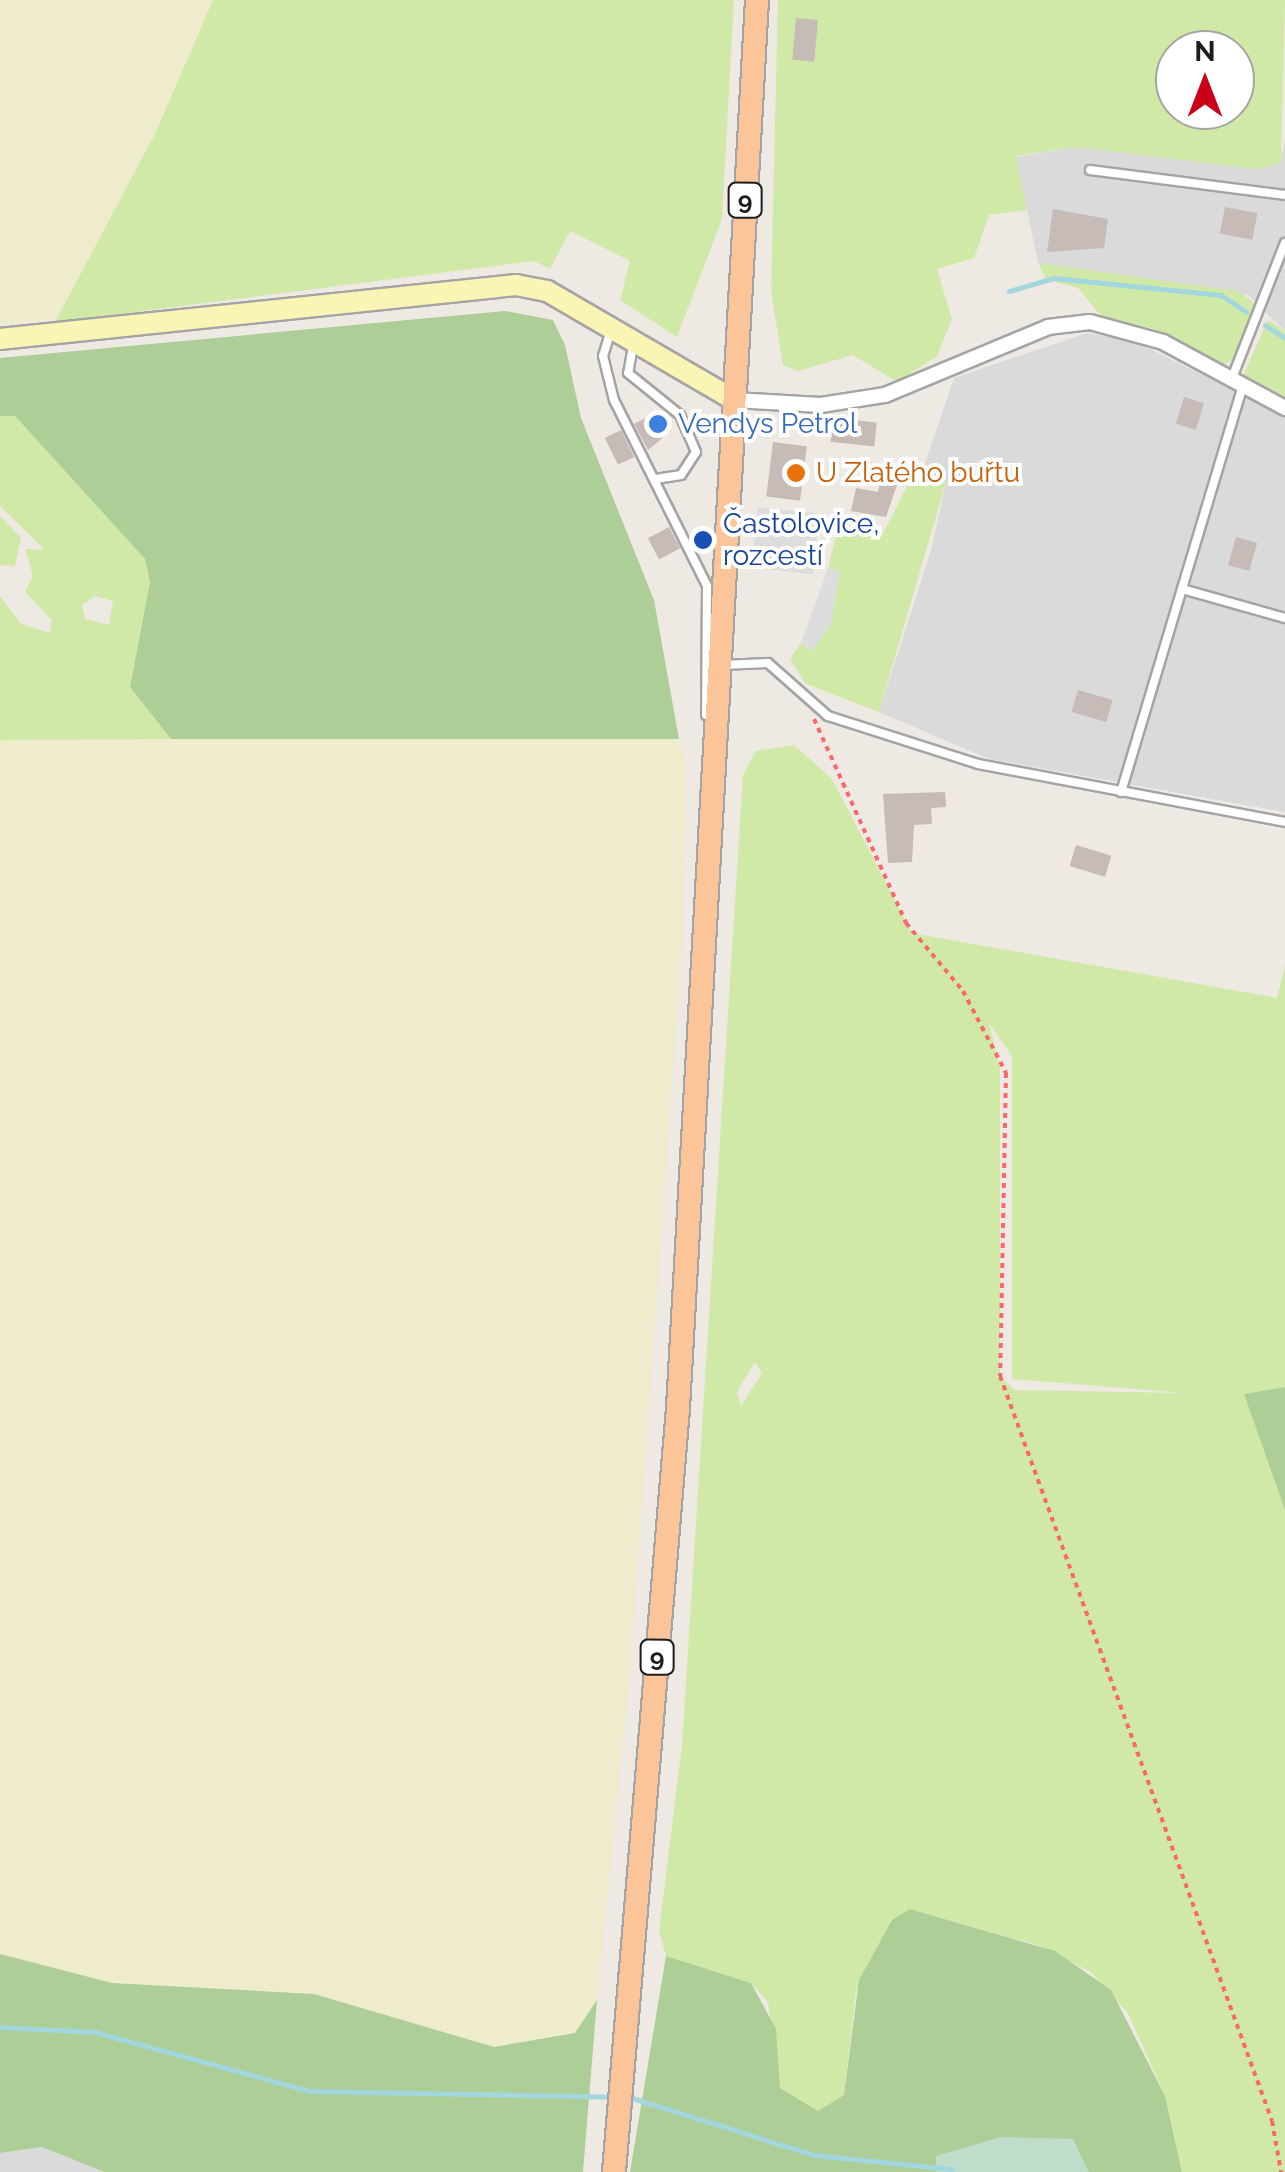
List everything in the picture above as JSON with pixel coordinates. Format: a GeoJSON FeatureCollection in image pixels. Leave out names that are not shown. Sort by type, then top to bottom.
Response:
{"type":"FeatureCollection","features":[{"type":"Feature","properties":{"kind":"main road","name":"9"},"geometry":{"type":"LineString","coordinates":[[614,2172],[678,1408],[757,0]]}},
{"type":"Feature","properties":{"kind":"street"},"geometry":{"type":"LineString","coordinates":[[0,340],[215,324],[487,285],[547,290],[734,400],[821,405],[885,395],[1048,326],[1090,322],[1163,342],[1236,386],[1285,408]]}},
{"type":"Feature","properties":{"kind":"lane"},"geometry":{"type":"LineString","coordinates":[[1090,170],[1285,196]]}},
{"type":"Feature","properties":{"kind":"lane"},"geometry":{"type":"LineString","coordinates":[[1121,792],[1182,589],[1236,386],[1285,241]]}},
{"type":"Feature","properties":{"kind":"lane"},"geometry":{"type":"LineString","coordinates":[[612,328],[604,372],[706,586],[707,890]]}},
{"type":"Feature","properties":{"kind":"lane"},"geometry":{"type":"LineString","coordinates":[[635,342],[628,373],[680,415],[696,452],[682,475],[655,479]]}},
{"type":"Feature","properties":{"kind":"lane"},"geometry":{"type":"LineString","coordinates":[[1182,589],[1285,618]]}},
{"type":"Feature","properties":{"kind":"lane"},"geometry":{"type":"LineString","coordinates":[[717,666],[768,663],[812,704],[978,764],[1285,822]]}},
{"type":"Feature","properties":{"kind":"path"},"geometry":{"type":"LineString","coordinates":[[812,704],[821,746],[906,923],[963,991],[1006,1073],[1000,1376],[1272,2121],[1281,2172]]}},
{"type":"Feature","properties":{"kind":"shaded area"},"geometry":{"type":"Polygon","coordinates":[[[0,0],[213,0],[156,132],[56,319],[0,325],[0,0]]]}},
{"type":"Feature","properties":{"kind":"shaded area"},"geometry":{"type":"Polygon","coordinates":[[[1285,139],[1285,331],[1248,295],[1038,263],[1016,157],[1076,147],[1257,169],[1280,163],[1285,139]]]}},
{"type":"Feature","properties":{"kind":"shaded area"},"geometry":{"type":"Polygon","coordinates":[[[1087,333],[1136,342],[1285,416],[1285,812],[989,759],[879,712],[931,550],[946,483],[921,475],[954,378],[1087,333]]]}},
{"type":"Feature","properties":{"kind":"shaded area"},"geometry":{"type":"Polygon","coordinates":[[[758,507],[820,513],[813,574],[752,568],[758,507]]]}},
{"type":"Feature","properties":{"kind":"shaded area"},"geometry":{"type":"Polygon","coordinates":[[[828,568],[840,571],[831,623],[812,651],[801,643],[828,568]]]}},
{"type":"Feature","properties":{"kind":"shaded area"},"geometry":{"type":"Polygon","coordinates":[[[394,734],[679,739],[686,762],[683,932],[631,1659],[597,2000],[576,2033],[494,2047],[314,1994],[112,1983],[0,1954],[0,740],[394,734]]]}},
{"type":"Feature","properties":{"kind":"shaded area"},"geometry":{"type":"Polygon","coordinates":[[[42,2147],[104,2172],[0,2172],[0,2153],[42,2147]]]}},
{"type":"Feature","properties":{"kind":"green space"},"geometry":{"type":"Polygon","coordinates":[[[213,0],[734,0],[722,219],[677,337],[620,300],[630,261],[570,231],[550,269],[534,261],[55,322],[156,132],[213,0]]]}},
{"type":"Feature","properties":{"kind":"green space"},"geometry":{"type":"Polygon","coordinates":[[[778,0],[1285,0],[1281,163],[1257,169],[1076,147],[1016,156],[1027,210],[989,215],[974,258],[937,269],[952,319],[937,356],[897,382],[853,355],[798,371],[783,365],[771,291],[778,0]]]}},
{"type":"Feature","properties":{"kind":"green space"},"geometry":{"type":"Polygon","coordinates":[[[1038,263],[1239,291],[1255,304],[1233,360],[1220,366],[1154,329],[1102,317],[1078,288],[1047,280],[1038,263]]]}},
{"type":"Feature","properties":{"kind":"green space"},"geometry":{"type":"Polygon","coordinates":[[[505,311],[553,320],[565,345],[581,418],[654,600],[679,739],[171,739],[130,687],[150,582],[145,559],[15,416],[0,416],[0,358],[505,311]]]}},
{"type":"Feature","properties":{"kind":"green space"},"geometry":{"type":"Polygon","coordinates":[[[1268,320],[1285,331],[1285,397],[1243,376],[1268,320]]]}},
{"type":"Feature","properties":{"kind":"green space"},"geometry":{"type":"Polygon","coordinates":[[[0,416],[15,416],[145,559],[150,582],[130,687],[171,739],[0,740],[0,596],[21,624],[50,633],[52,620],[25,592],[33,576],[25,549],[45,550],[0,506],[0,416]],[[95,596],[82,605],[85,619],[109,625],[113,601],[95,596]]]}},
{"type":"Feature","properties":{"kind":"green space"},"geometry":{"type":"Polygon","coordinates":[[[913,475],[946,482],[879,712],[806,684],[790,659],[801,643],[812,651],[840,571],[828,568],[838,528],[881,537],[913,475]]]}},
{"type":"Feature","properties":{"kind":"green space"},"geometry":{"type":"Polygon","coordinates":[[[0,516],[21,538],[15,566],[0,565],[0,516]]]}},
{"type":"Feature","properties":{"kind":"green space"},"geometry":{"type":"Polygon","coordinates":[[[794,745],[832,779],[912,933],[1277,998],[1285,965],[1285,1387],[1245,1394],[1285,1510],[1285,2172],[1182,2172],[1165,2096],[1128,2013],[1091,1972],[1038,1945],[910,1909],[856,1991],[844,2095],[818,2111],[780,2088],[768,2002],[751,1983],[666,1956],[659,1931],[682,1745],[743,775],[756,751],[794,745]],[[989,1023],[1000,1067],[1000,1377],[1015,1390],[1184,1393],[1012,1379],[1012,1056],[989,1023]],[[755,1362],[737,1392],[741,1406],[762,1373],[755,1362]]]}},
{"type":"Feature","properties":{"kind":"green space"},"geometry":{"type":"Polygon","coordinates":[[[1285,1387],[1285,1510],[1244,1394],[1285,1387]]]}},
{"type":"Feature","properties":{"kind":"green space"},"geometry":{"type":"Polygon","coordinates":[[[910,1909],[1055,1951],[1111,1990],[1165,2096],[1182,2172],[630,2172],[666,1956],[751,1983],[776,2029],[780,2088],[818,2111],[844,2095],[859,1980],[892,1920],[910,1909]]]}},
{"type":"Feature","properties":{"kind":"green space"},"geometry":{"type":"Polygon","coordinates":[[[0,1954],[112,1983],[314,1994],[494,2047],[575,2033],[597,2000],[583,2172],[104,2172],[42,2147],[0,2153],[0,1954]]]}},
{"type":"Feature","properties":{"kind":"green space"},"geometry":{"type":"Polygon","coordinates":[[[1001,2137],[1073,2139],[1089,2172],[936,2172],[936,2156],[1001,2137]]]}},
{"type":"Feature","properties":{"kind":"building"},"geometry":{"type":"Polygon","coordinates":[[[796,18],[818,20],[814,62],[792,60],[796,18]]]}},
{"type":"Feature","properties":{"kind":"building"},"geometry":{"type":"Polygon","coordinates":[[[1225,207],[1257,213],[1252,240],[1220,234],[1225,207]]]}},
{"type":"Feature","properties":{"kind":"building"},"geometry":{"type":"Polygon","coordinates":[[[1053,209],[1108,219],[1104,248],[1047,252],[1053,209]]]}},
{"type":"Feature","properties":{"kind":"building"},"geometry":{"type":"Polygon","coordinates":[[[1184,397],[1204,403],[1196,430],[1176,424],[1184,397]]]}},
{"type":"Feature","properties":{"kind":"building"},"geometry":{"type":"Polygon","coordinates":[[[660,410],[671,431],[648,450],[634,424],[660,410]]]}},
{"type":"Feature","properties":{"kind":"building"},"geometry":{"type":"Polygon","coordinates":[[[833,418],[877,423],[874,446],[830,442],[833,418]]]}},
{"type":"Feature","properties":{"kind":"building"},"geometry":{"type":"Polygon","coordinates":[[[621,430],[634,457],[618,465],[605,438],[621,430]]]}},
{"type":"Feature","properties":{"kind":"building"},"geometry":{"type":"Polygon","coordinates":[[[773,442],[807,446],[800,501],[766,497],[773,442]]]}},
{"type":"Feature","properties":{"kind":"building"},"geometry":{"type":"Polygon","coordinates":[[[880,482],[897,485],[886,517],[851,511],[856,488],[878,492],[880,482]]]}},
{"type":"Feature","properties":{"kind":"building"},"geometry":{"type":"Polygon","coordinates":[[[669,527],[680,548],[659,559],[648,538],[669,527]]]}},
{"type":"Feature","properties":{"kind":"building"},"geometry":{"type":"Polygon","coordinates":[[[1236,537],[1257,543],[1249,571],[1228,565],[1236,537]]]}},
{"type":"Feature","properties":{"kind":"building"},"geometry":{"type":"Polygon","coordinates":[[[1078,690],[1113,700],[1106,722],[1072,712],[1078,690]]]}},
{"type":"Feature","properties":{"kind":"building"},"geometry":{"type":"Polygon","coordinates":[[[945,792],[946,807],[931,808],[932,824],[914,825],[912,862],[888,863],[883,794],[945,792]]]}},
{"type":"Feature","properties":{"kind":"building"},"geometry":{"type":"Polygon","coordinates":[[[1076,845],[1111,856],[1105,877],[1070,866],[1076,845]]]}},
{"type":"Feature","properties":{"kind":"waterway"},"geometry":{"type":"LineString","coordinates":[[1009,291],[1054,278],[1221,295],[1246,312]]}},
{"type":"Feature","properties":{"kind":"waterway"},"geometry":{"type":"LineString","coordinates":[[1265,325],[1285,338]]}},
{"type":"Feature","properties":{"kind":"waterway"},"geometry":{"type":"LineString","coordinates":[[0,2027],[95,2032],[309,2091],[613,2097]]}},
{"type":"Feature","properties":{"kind":"waterway"},"geometry":{"type":"LineString","coordinates":[[629,2097],[814,2155],[951,2169]]}},
{"type":"Feature","properties":{"kind":"place","name":"Vendys Petrol"},"geometry":{"type":"Point","coordinates":[658,424]}},
{"type":"Feature","properties":{"kind":"place","name":"U Zlatého buřtu"},"geometry":{"type":"Point","coordinates":[796,473]}},
{"type":"Feature","properties":{"kind":"place","name":"Častolovice, rozcestí"},"geometry":{"type":"Point","coordinates":[703,540]}}]}
